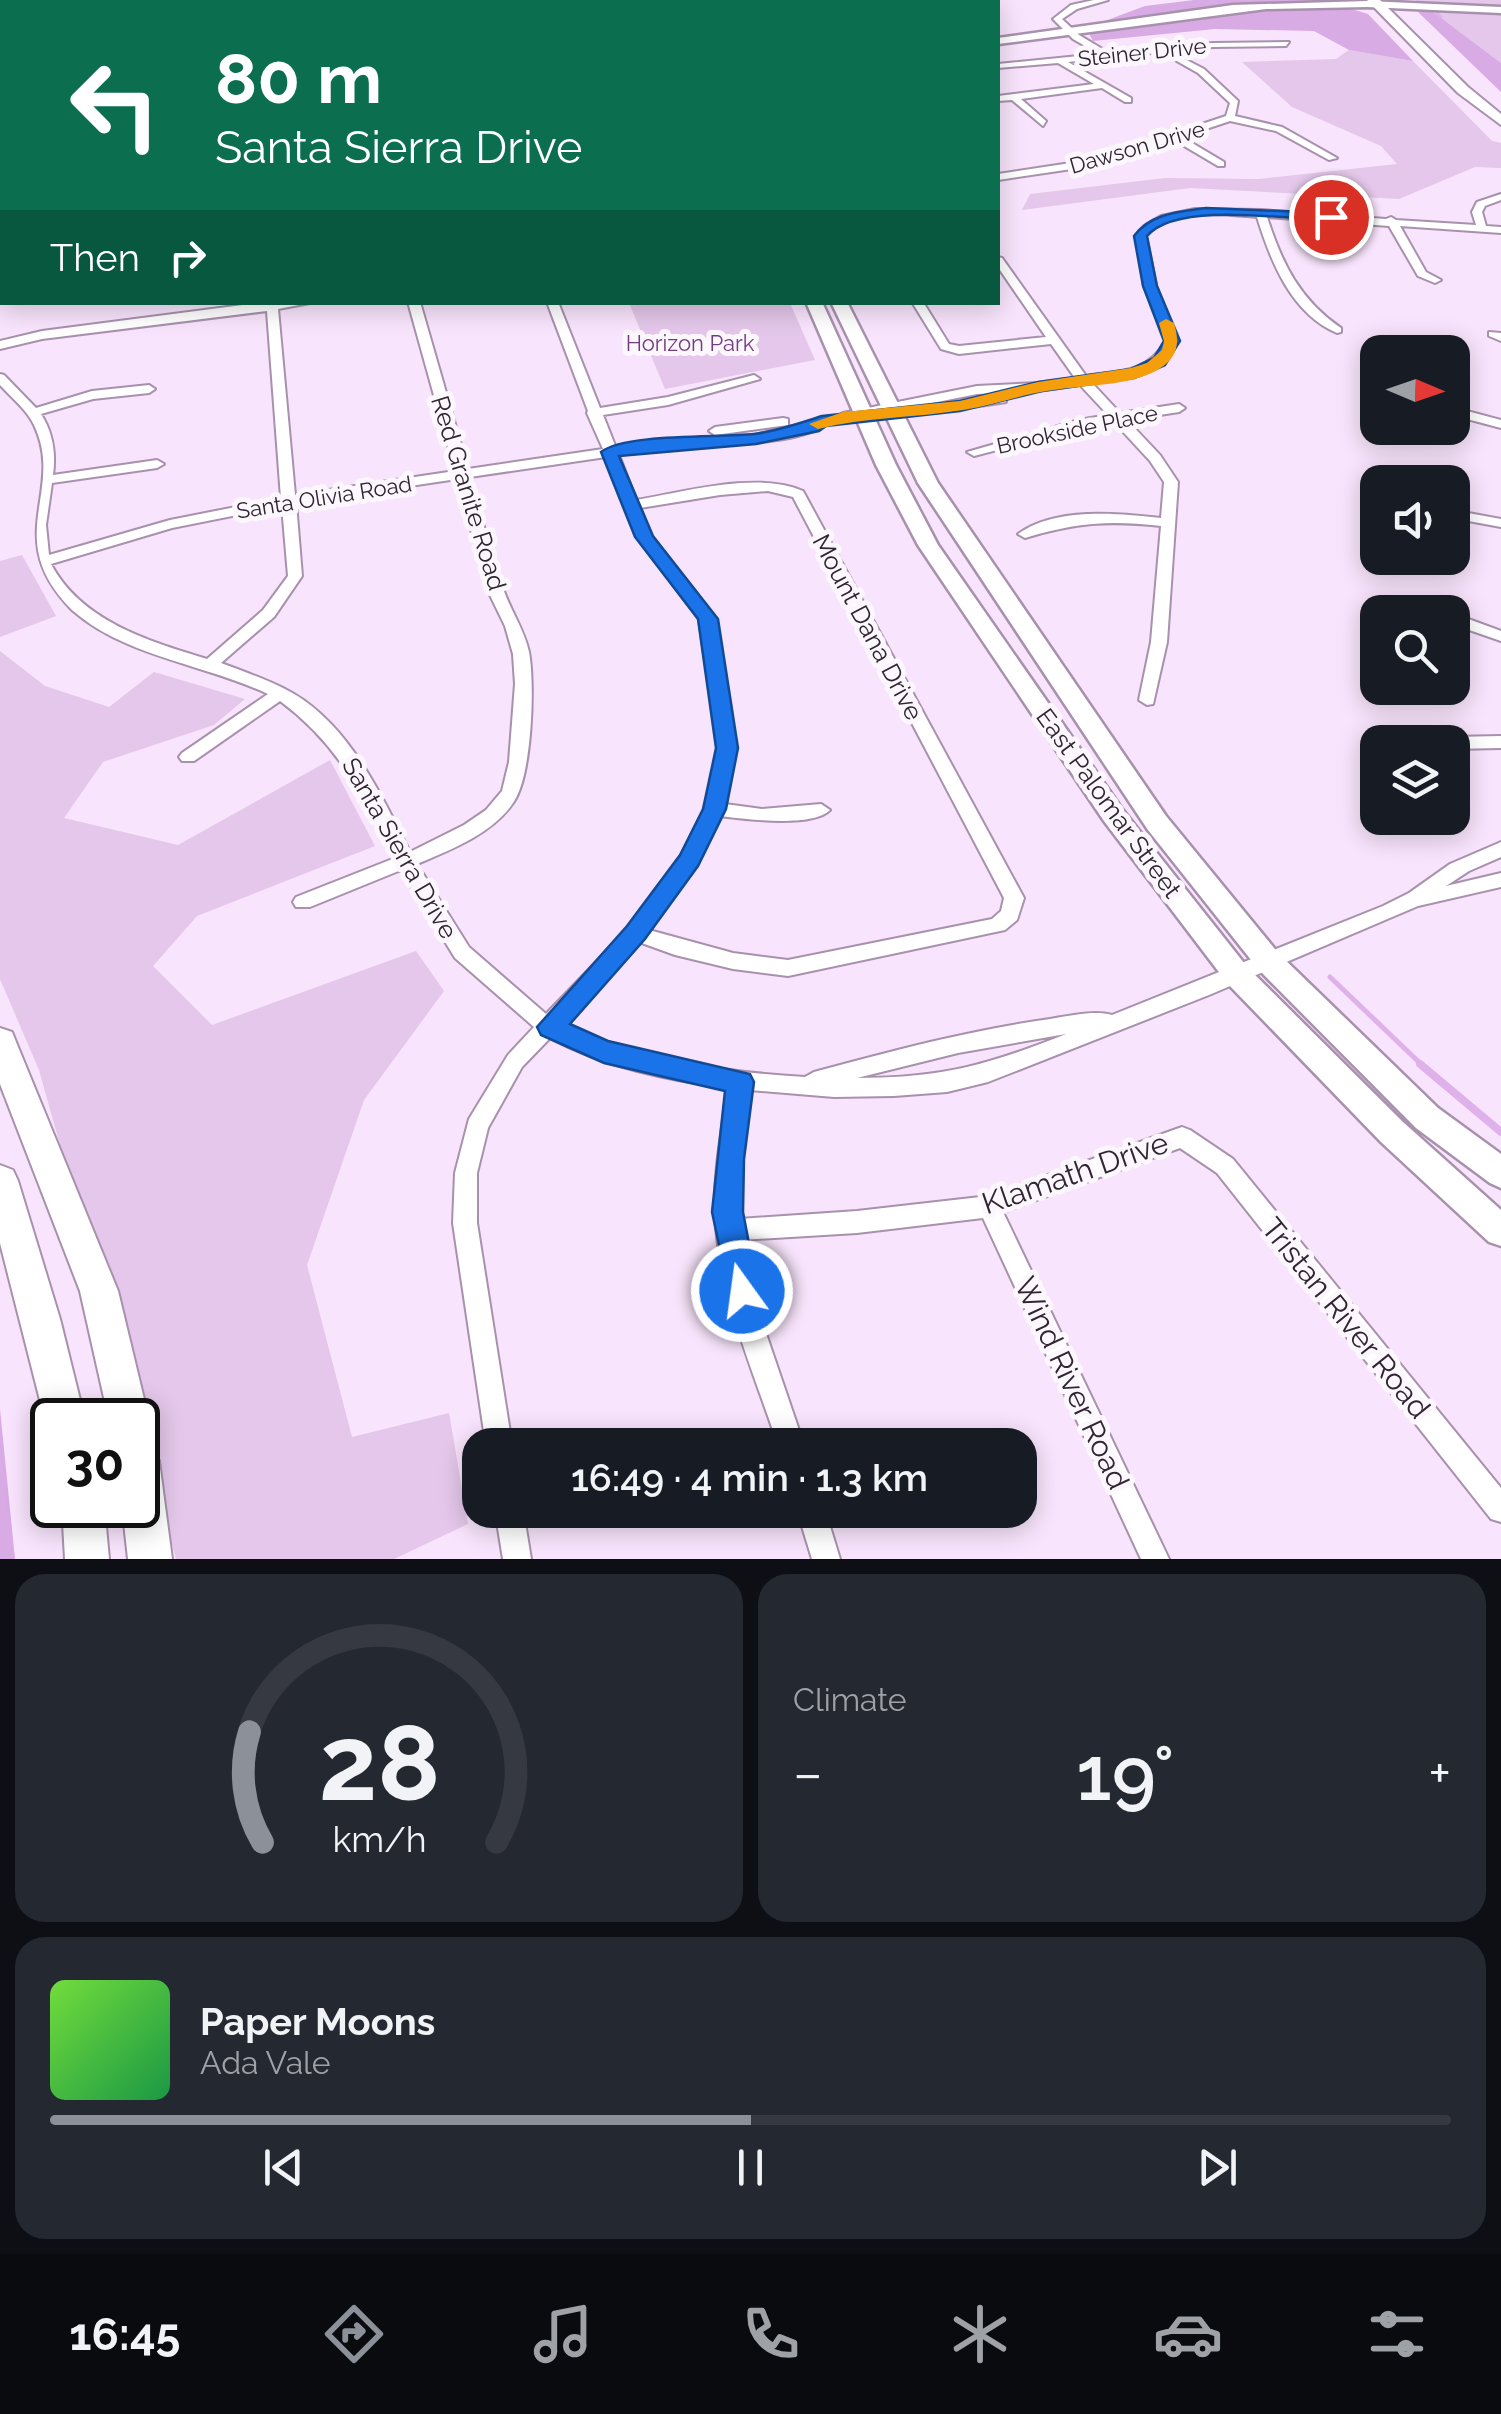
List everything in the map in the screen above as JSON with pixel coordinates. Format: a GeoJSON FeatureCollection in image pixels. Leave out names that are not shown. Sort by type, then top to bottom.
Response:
{"type":"FeatureCollection","features":[{"type":"Feature","properties":{"kind":"main road"},"geometry":{"type":"LineString","coordinates":[[1384,4],[1501,106]]}},
{"type":"Feature","properties":{"kind":"main road"},"geometry":{"type":"LineString","coordinates":[[1384,4],[1501,121]]}},
{"type":"Feature","properties":{"kind":"main road"},"geometry":{"type":"LineString","coordinates":[[1000,43],[1212,14],[1384,4],[1459,4],[1501,10]]}},
{"type":"Feature","properties":{"kind":"main road","name":"East Palomar Street"},"geometry":{"type":"LineString","coordinates":[[815,305],[857,415],[928,544],[1113,816],[1238,976],[1392,1132],[1501,1231]]}},
{"type":"Feature","properties":{"kind":"main road","name":"East Palomar Street"},"geometry":{"type":"LineString","coordinates":[[841,305],[889,410],[928,483],[1157,823],[1270,962],[1427,1118],[1501,1174]]}},
{"type":"Feature","properties":{"kind":"main road"},"geometry":{"type":"LineString","coordinates":[[0,1042],[98,1292],[124,1398]]}},
{"type":"Feature","properties":{"kind":"main road"},"geometry":{"type":"LineString","coordinates":[[0,1182],[60,1398]]}},
{"type":"Feature","properties":{"kind":"main road"},"geometry":{"type":"LineString","coordinates":[[84,1528],[86,1559]]}},
{"type":"Feature","properties":{"kind":"main road"},"geometry":{"type":"LineString","coordinates":[[146,1528],[150,1559]]}},
{"type":"Feature","properties":{"kind":"street"},"geometry":{"type":"LineString","coordinates":[[1104,0],[1074,8],[1057,19],[1074,35],[1110,56]]}},
{"type":"Feature","properties":{"kind":"street"},"geometry":{"type":"LineString","coordinates":[[1061,4],[1074,8]]}},
{"type":"Feature","properties":{"kind":"street","name":"Steiner Drive"},"geometry":{"type":"LineString","coordinates":[[1000,66],[1222,44],[1286,44]]}},
{"type":"Feature","properties":{"kind":"street","name":"Dawson Drive"},"geometry":{"type":"LineString","coordinates":[[1000,178],[1100,162],[1230,118],[1235,103],[1220,86],[1164,51]]}},
{"type":"Feature","properties":{"kind":"street"},"geometry":{"type":"LineString","coordinates":[[1060,60],[1128,100]]}},
{"type":"Feature","properties":{"kind":"street"},"geometry":{"type":"LineString","coordinates":[[1000,99],[1106,85]]}},
{"type":"Feature","properties":{"kind":"street"},"geometry":{"type":"LineString","coordinates":[[1014,97],[1043,123]]}},
{"type":"Feature","properties":{"kind":"street"},"geometry":{"type":"LineString","coordinates":[[1230,118],[1279,129],[1332,158]]}},
{"type":"Feature","properties":{"kind":"street"},"geometry":{"type":"LineString","coordinates":[[1174,136],[1221,164]]}},
{"type":"Feature","properties":{"kind":"street"},"geometry":{"type":"LineString","coordinates":[[1481,226],[1477,212],[1481,204],[1501,197]]}},
{"type":"Feature","properties":{"kind":"street","name":"Santa Olivia Road"},"geometry":{"type":"LineString","coordinates":[[44,561],[170,524],[290,500],[666,444],[756,439],[813,427],[822,421],[998,400],[1038,387],[1153,366],[1172,346],[1172,336],[1150,286],[1143,255],[1143,231],[1157,222],[1187,213],[1390,220],[1501,230]]}},
{"type":"Feature","properties":{"kind":"street"},"geometry":{"type":"LineString","coordinates":[[1261,214],[1277,266],[1308,308],[1337,330]]}},
{"type":"Feature","properties":{"kind":"street"},"geometry":{"type":"LineString","coordinates":[[1390,220],[1422,274],[1435,280]]}},
{"type":"Feature","properties":{"kind":"street"},"geometry":{"type":"LineString","coordinates":[[1000,263],[1083,380],[1168,477],[1172,489],[1158,642],[1147,700]]}},
{"type":"Feature","properties":{"kind":"street"},"geometry":{"type":"LineString","coordinates":[[0,345],[42,335],[272,305],[295,576],[286,597],[209,665]]}},
{"type":"Feature","properties":{"kind":"street","name":"Red Granite Road"},"geometry":{"type":"LineString","coordinates":[[302,902],[460,837],[486,821],[508,798],[518,768],[524,652],[517,628],[496,591],[415,305]]}},
{"type":"Feature","properties":{"kind":"street"},"geometry":{"type":"LineString","coordinates":[[496,1428],[465,1222],[466,1174],[477,1126],[491,1096],[515,1061],[636,932],[690,860],[715,809],[727,748],[713,638],[701,607],[644,537],[553,305]]}},
{"type":"Feature","properties":{"kind":"street"},"geometry":{"type":"LineString","coordinates":[[919,305],[945,346],[959,350],[1053,340]]}},
{"type":"Feature","properties":{"kind":"street"},"geometry":{"type":"LineString","coordinates":[[137,324],[138,308]]}},
{"type":"Feature","properties":{"kind":"street"},"geometry":{"type":"LineString","coordinates":[[0,378],[42,426],[47,446],[46,480],[37,529],[44,561]]}},
{"type":"Feature","properties":{"kind":"street"},"geometry":{"type":"LineString","coordinates":[[593,413],[668,401],[754,380]]}},
{"type":"Feature","properties":{"kind":"street"},"geometry":{"type":"LineString","coordinates":[[32,413],[92,394],[149,389]]}},
{"type":"Feature","properties":{"kind":"street","name":"Brookside Place"},"geometry":{"type":"LineString","coordinates":[[974,452],[1116,418],[1179,408]]}},
{"type":"Feature","properties":{"kind":"street"},"geometry":{"type":"LineString","coordinates":[[1470,416],[1501,424]]}},
{"type":"Feature","properties":{"kind":"street"},"geometry":{"type":"LineString","coordinates":[[46,480],[157,464]]}},
{"type":"Feature","properties":{"kind":"street","name":"Mount Dana Drive"},"geometry":{"type":"LineString","coordinates":[[632,504],[762,485],[790,487],[798,494],[1014,898],[1012,911],[998,925],[788,968],[675,948],[636,932]]}},
{"type":"Feature","properties":{"kind":"street"},"geometry":{"type":"LineString","coordinates":[[1026,534],[1047,524],[1103,515],[1169,522]]}},
{"type":"Feature","properties":{"kind":"street"},"geometry":{"type":"LineString","coordinates":[[1470,517],[1501,522]]}},
{"type":"Feature","properties":{"kind":"street","name":"Santa Sierra Drive"},"geometry":{"type":"LineString","coordinates":[[44,561],[49,577],[95,619],[123,634],[281,693],[309,713],[356,763],[423,895],[464,956],[550,1027],[604,1052],[740,1082],[865,1090],[986,1074],[1062,1048],[1117,1020],[1238,976],[1410,902]]}},
{"type":"Feature","properties":{"kind":"street"},"geometry":{"type":"LineString","coordinates":[[1470,625],[1501,636]]}},
{"type":"Feature","properties":{"kind":"street"},"geometry":{"type":"LineString","coordinates":[[188,756],[281,693]]}},
{"type":"Feature","properties":{"kind":"street"},"geometry":{"type":"LineString","coordinates":[[1470,743],[1501,742]]}},
{"type":"Feature","properties":{"kind":"street"},"geometry":{"type":"LineString","coordinates":[[715,809],[762,815],[820,810]]}},
{"type":"Feature","properties":{"kind":"street"},"geometry":{"type":"LineString","coordinates":[[1410,902],[1457,869],[1501,849]]}},
{"type":"Feature","properties":{"kind":"street"},"geometry":{"type":"LineString","coordinates":[[1410,902],[1501,880]]}},
{"type":"Feature","properties":{"kind":"street","name":"Santa Sierra Drive"},"geometry":{"type":"LineString","coordinates":[[804,1084],[921,1049],[1062,1024],[1117,1020]]}},
{"type":"Feature","properties":{"kind":"street"},"geometry":{"type":"LineString","coordinates":[[740,1082],[730,1159],[728,1230],[736,1271],[786,1428]]}},
{"type":"Feature","properties":{"kind":"street","name":"Klamath Drive"},"geometry":{"type":"LineString","coordinates":[[728,1230],[857,1222],[990,1207],[1182,1136]]}},
{"type":"Feature","properties":{"kind":"street","name":"Tristan River Road"},"geometry":{"type":"LineString","coordinates":[[1182,1136],[1225,1166],[1501,1509]]}},
{"type":"Feature","properties":{"kind":"street","name":"Wind River Road"},"geometry":{"type":"LineString","coordinates":[[990,1207],[1155,1559]]}},
{"type":"Feature","properties":{"kind":"street"},"geometry":{"type":"LineString","coordinates":[[512,1528],[517,1559]]}},
{"type":"Feature","properties":{"kind":"street"},"geometry":{"type":"LineString","coordinates":[[817,1528],[826,1559]]}},
{"type":"Feature","properties":{"kind":"green space"},"geometry":{"type":"Polygon","coordinates":[[[1415,0],[1501,0],[1501,63],[1415,0]]]}},
{"type":"Feature","properties":{"kind":"green space"},"geometry":{"type":"Polygon","coordinates":[[[1349,50],[1413,61],[1492,141],[1501,143],[1501,168],[1475,167],[1399,199],[1190,188],[1022,210],[1030,194],[1165,178],[1259,179],[1397,164],[1381,146],[1292,107],[1242,62],[1336,59],[1349,50]]]}},
{"type":"Feature","properties":{"kind":"green space","name":"Horizon Park"},"geometry":{"type":"Polygon","coordinates":[[[630,305],[791,305],[815,360],[665,389],[630,305]]]}},
{"type":"Feature","properties":{"kind":"green space"},"geometry":{"type":"Polygon","coordinates":[[[22,555],[56,616],[0,637],[0,561],[22,555]]]}},
{"type":"Feature","properties":{"kind":"green space"},"geometry":{"type":"Polygon","coordinates":[[[0,651],[45,686],[109,707],[154,672],[245,699],[214,725],[103,762],[64,818],[178,845],[330,760],[375,846],[197,916],[153,966],[212,1025],[416,951],[444,991],[364,1100],[307,1265],[352,1437],[449,1413],[462,1489],[462,1527],[394,1559],[176,1559],[160,1502],[160,1398],[131,1398],[39,1070],[0,979],[0,651]]]}},
{"type":"Feature","properties":{"kind":"shaded area"},"geometry":{"type":"Polygon","coordinates":[[[1194,0],[1322,0],[1368,14],[1413,61],[1349,50],[1314,31],[1215,29],[1093,41],[1086,28],[1145,6],[1194,0]]]}},
{"type":"Feature","properties":{"kind":"shaded area"},"geometry":{"type":"Polygon","coordinates":[[[1418,12],[1433,12],[1501,63],[1501,92],[1418,12]]]}},
{"type":"Feature","properties":{"kind":"shaded area"},"geometry":{"type":"Polygon","coordinates":[[[0,1409],[15,1559],[0,1559],[0,1409]]]}},
{"type":"Feature","properties":{"kind":"waterway"},"geometry":{"type":"LineString","coordinates":[[1435,11],[1441,17]]}},
{"type":"Feature","properties":{"kind":"waterway"},"geometry":{"type":"LineString","coordinates":[[1330,977],[1423,1066]]}},
{"type":"Feature","properties":{"kind":"waterway"},"geometry":{"type":"LineString","coordinates":[[1420,1064],[1501,1132]]}},
{"type":"Feature","properties":{"kind":"slow traffic"},"geometry":{"type":"LineString","coordinates":[[818,424],[843,417],[998,400],[1038,387],[1134,373],[1153,366],[1169,352],[1172,336],[1166,323]]}},
{"type":"Feature","properties":{"kind":"route"},"geometry":{"type":"LineString","coordinates":[[742,1291],[728,1230],[730,1159],[740,1082],[604,1052],[562,1036],[550,1027],[636,932],[690,860],[715,809],[727,748],[708,619],[690,591],[644,537],[609,452],[756,439],[843,417],[960,406],[998,400],[1038,387],[1134,373],[1160,362],[1172,346],[1170,330],[1150,286],[1140,236],[1143,231],[1157,222],[1187,213],[1331,217]]}}]}
